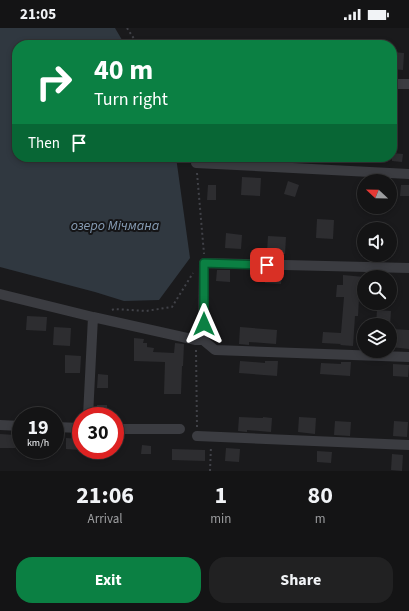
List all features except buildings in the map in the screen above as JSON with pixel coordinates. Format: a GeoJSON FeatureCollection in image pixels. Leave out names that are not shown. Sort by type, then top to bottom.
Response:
{"type":"FeatureCollection","features":[{"type":"Feature","properties":{"kind":"street"},"geometry":{"type":"LineString","coordinates":[[397,84],[409,84]]}},
{"type":"Feature","properties":{"kind":"street"},"geometry":{"type":"LineString","coordinates":[[196,163],[409,174]]}},
{"type":"Feature","properties":{"kind":"street"},"geometry":{"type":"LineString","coordinates":[[200,340],[201,261],[409,268]]}},
{"type":"Feature","properties":{"kind":"street"},"geometry":{"type":"LineString","coordinates":[[0,294],[97,318],[200,340],[215,350],[409,357]]}},
{"type":"Feature","properties":{"kind":"street"},"geometry":{"type":"LineString","coordinates":[[89,407],[97,318]]}},
{"type":"Feature","properties":{"kind":"street"},"geometry":{"type":"LineString","coordinates":[[0,425],[12,426]]}},
{"type":"Feature","properties":{"kind":"street"},"geometry":{"type":"LineString","coordinates":[[124,429],[180,429]]}},
{"type":"Feature","properties":{"kind":"street"},"geometry":{"type":"LineString","coordinates":[[197,436],[409,445]]}},
{"type":"Feature","properties":{"kind":"path"},"geometry":{"type":"LineString","coordinates":[[127,28],[135,40]]}},
{"type":"Feature","properties":{"kind":"path"},"geometry":{"type":"LineString","coordinates":[[97,318],[114,309],[146,311],[172,307],[189,281],[201,261],[196,163]]}},
{"type":"Feature","properties":{"kind":"path"},"geometry":{"type":"LineString","coordinates":[[197,436],[200,340]]}},
{"type":"Feature","properties":{"kind":"path"},"geometry":{"type":"LineString","coordinates":[[210,471],[211,437]]}},
{"type":"Feature","properties":{"kind":"water","name":"озеро Мічмана"},"geometry":{"type":"Polygon","coordinates":[[[0,28],[115,28],[122,40],[12,40],[12,162],[177,162],[190,258],[159,300],[124,301],[0,267],[0,28]]]}},
{"type":"Feature","properties":{"kind":"route"},"geometry":{"type":"LineString","coordinates":[[204,324],[204,263],[267,265]]}}]}
